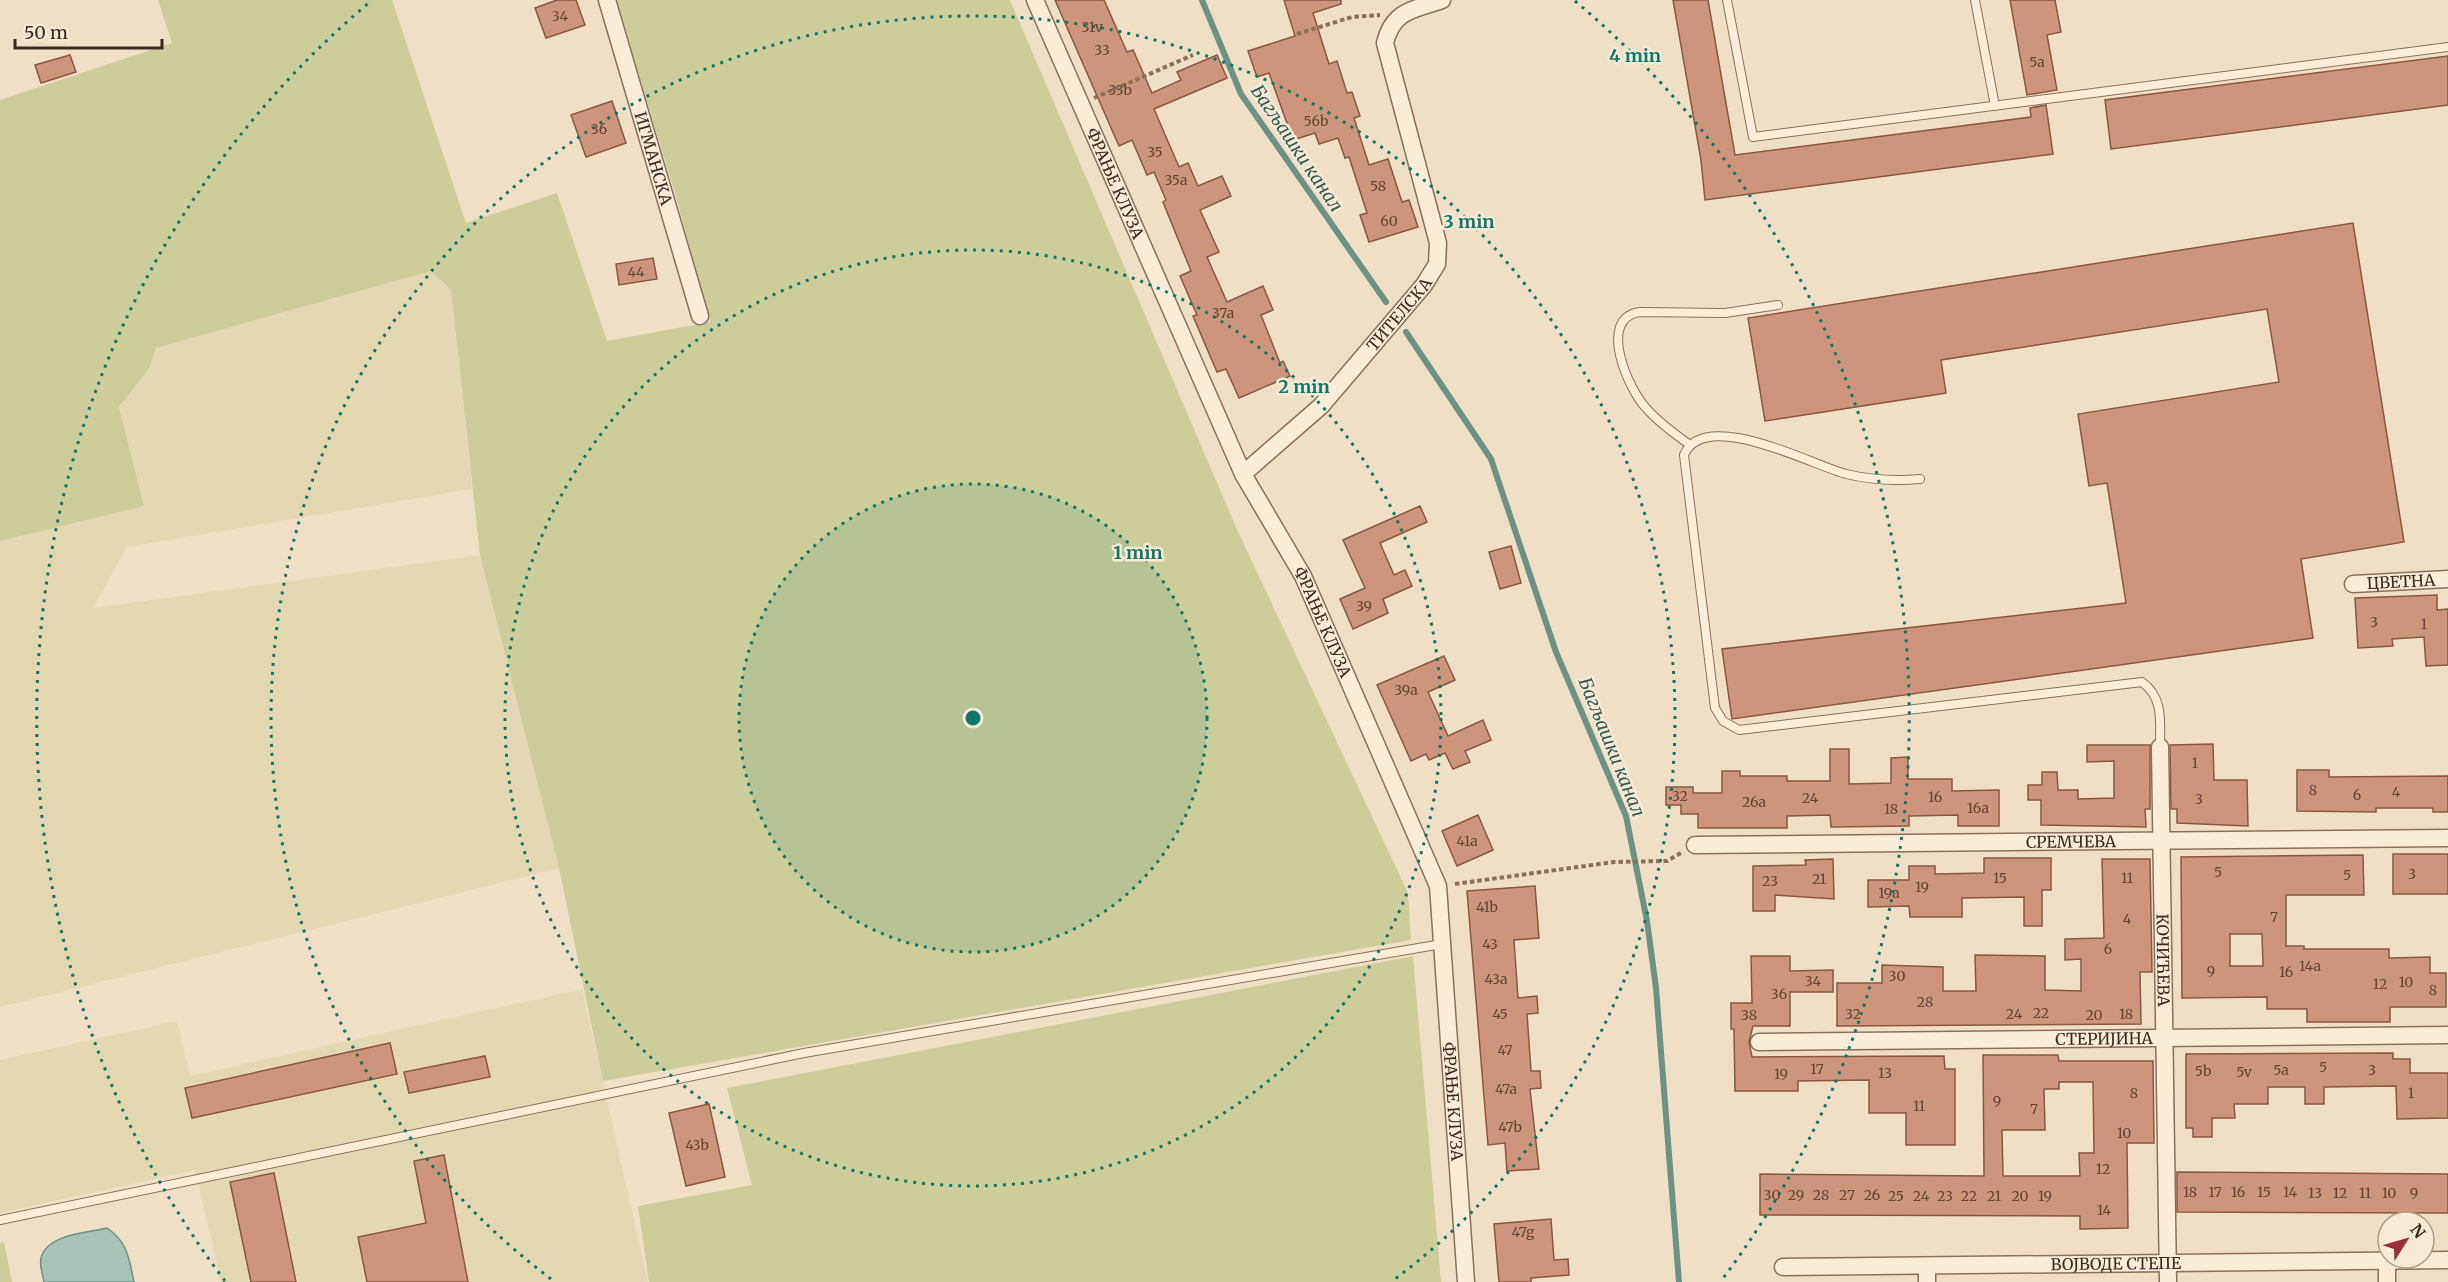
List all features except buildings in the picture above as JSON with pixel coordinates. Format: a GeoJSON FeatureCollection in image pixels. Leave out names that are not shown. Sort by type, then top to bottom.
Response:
{"type":"FeatureCollection","features":[{"type":"Feature","properties":{"kind":"street","name":"ИГМАНСКА"},"geometry":{"type":"LineString","coordinates":[[607,0],[700,316]]}},
{"type":"Feature","properties":{"kind":"street","name":"ФРАЊЕ КЛУЗА"},"geometry":{"type":"LineString","coordinates":[[1035,0],[1243,474],[1303,576],[1437,886],[1466,1282]]}},
{"type":"Feature","properties":{"kind":"street"},"geometry":{"type":"LineString","coordinates":[[1401,14],[1442,0]]}},
{"type":"Feature","properties":{"kind":"street","name":"ТИТЕЛСКА"},"geometry":{"type":"LineString","coordinates":[[1243,474],[1321,406],[1424,285],[1437,264],[1438,243],[1385,43],[1389,28],[1401,14]]}},
{"type":"Feature","properties":{"kind":"street","name":"ЦВЕТНА"},"geometry":{"type":"LineString","coordinates":[[2353,584],[2448,579]]}},
{"type":"Feature","properties":{"kind":"street","name":"КОЧИЋЕВА"},"geometry":{"type":"LineString","coordinates":[[2160,747],[2168,1282]]}},
{"type":"Feature","properties":{"kind":"street","name":"СРЕМЧЕВА"},"geometry":{"type":"LineString","coordinates":[[1695,845],[2448,838]]}},
{"type":"Feature","properties":{"kind":"street","name":"СТЕРИЈИНА"},"geometry":{"type":"LineString","coordinates":[[1759,1042],[2448,1035]]}},
{"type":"Feature","properties":{"kind":"street","name":"ВОЈВОДЕ СТЕПЕ"},"geometry":{"type":"LineString","coordinates":[[1783,1267],[1927,1274],[2167,1263],[2376,1261]]}},
{"type":"Feature","properties":{"kind":"lane"},"geometry":{"type":"LineString","coordinates":[[1727,0],[1753,137],[2448,46]]}},
{"type":"Feature","properties":{"kind":"lane"},"geometry":{"type":"LineString","coordinates":[[1975,0],[1995,106]]}},
{"type":"Feature","properties":{"kind":"lane"},"geometry":{"type":"LineString","coordinates":[[1690,445],[1647,410],[1632,390],[1619,350],[1618,333],[1622,322],[1629,315],[1640,312],[1725,313],[1778,305]]}},
{"type":"Feature","properties":{"kind":"lane"},"geometry":{"type":"LineString","coordinates":[[1920,479],[1863,478],[1784,451],[1735,438],[1702,438],[1690,445],[1684,455],[1715,708],[1730,726],[1738,730],[2142,682],[2151,690],[2160,706],[2160,747]]}},
{"type":"Feature","properties":{"kind":"lane"},"geometry":{"type":"LineString","coordinates":[[0,1220],[804,1053],[1442,944]]}},
{"type":"Feature","properties":{"kind":"path"},"geometry":{"type":"LineString","coordinates":[[1297,34],[1352,16],[1401,14]]}},
{"type":"Feature","properties":{"kind":"path"},"geometry":{"type":"LineString","coordinates":[[1080,104],[1192,55]]}},
{"type":"Feature","properties":{"kind":"path"},"geometry":{"type":"LineString","coordinates":[[1437,886],[1614,862],[1667,861]]}},
{"type":"Feature","properties":{"kind":"shaded area"},"geometry":{"type":"Polygon","coordinates":[[[431,271],[451,290],[472,489],[127,547],[93,608],[480,555],[559,868],[0,1007],[0,541],[144,505],[119,407],[149,369],[156,348],[431,271]]]}},
{"type":"Feature","properties":{"kind":"shaded area"},"geometry":{"type":"Polygon","coordinates":[[[582,989],[648,1282],[221,1282],[195,1170],[0,1213],[0,1060],[177,1021],[190,1076],[582,989]]]}},
{"type":"Feature","properties":{"kind":"shaded area"},"geometry":{"type":"Polygon","coordinates":[[[107,1228],[123,1245],[129,1258],[134,1282],[44,1282],[41,1258],[51,1244],[69,1236],[107,1228]]]}},
{"type":"Feature","properties":{"kind":"green space"},"geometry":{"type":"Polygon","coordinates":[[[158,0],[392,0],[466,223],[557,193],[607,341],[710,322],[674,190],[616,0],[1010,0],[1239,534],[1408,893],[1411,940],[603,1081],[559,868],[480,555],[451,290],[431,271],[156,348],[149,369],[119,407],[144,506],[0,541],[0,100],[172,43],[158,0]]]}},
{"type":"Feature","properties":{"kind":"green space"},"geometry":{"type":"Polygon","coordinates":[[[1413,956],[1441,1282],[649,1282],[638,1206],[752,1185],[727,1088],[1413,956]]]}},
{"type":"Feature","properties":{"kind":"green space"},"geometry":{"type":"Polygon","coordinates":[[[4,1242],[12,1282],[0,1282],[0,1243],[4,1242]]]}},
{"type":"Feature","properties":{"kind":"waterway","name":"Багљашки канал"},"geometry":{"type":"LineString","coordinates":[[1202,0],[1241,94],[1386,302]]}},
{"type":"Feature","properties":{"kind":"waterway","name":"Багљашки канал"},"geometry":{"type":"LineString","coordinates":[[1406,332],[1491,459],[1556,652],[1626,816],[1647,921],[1656,988],[1679,1282]]}}]}
